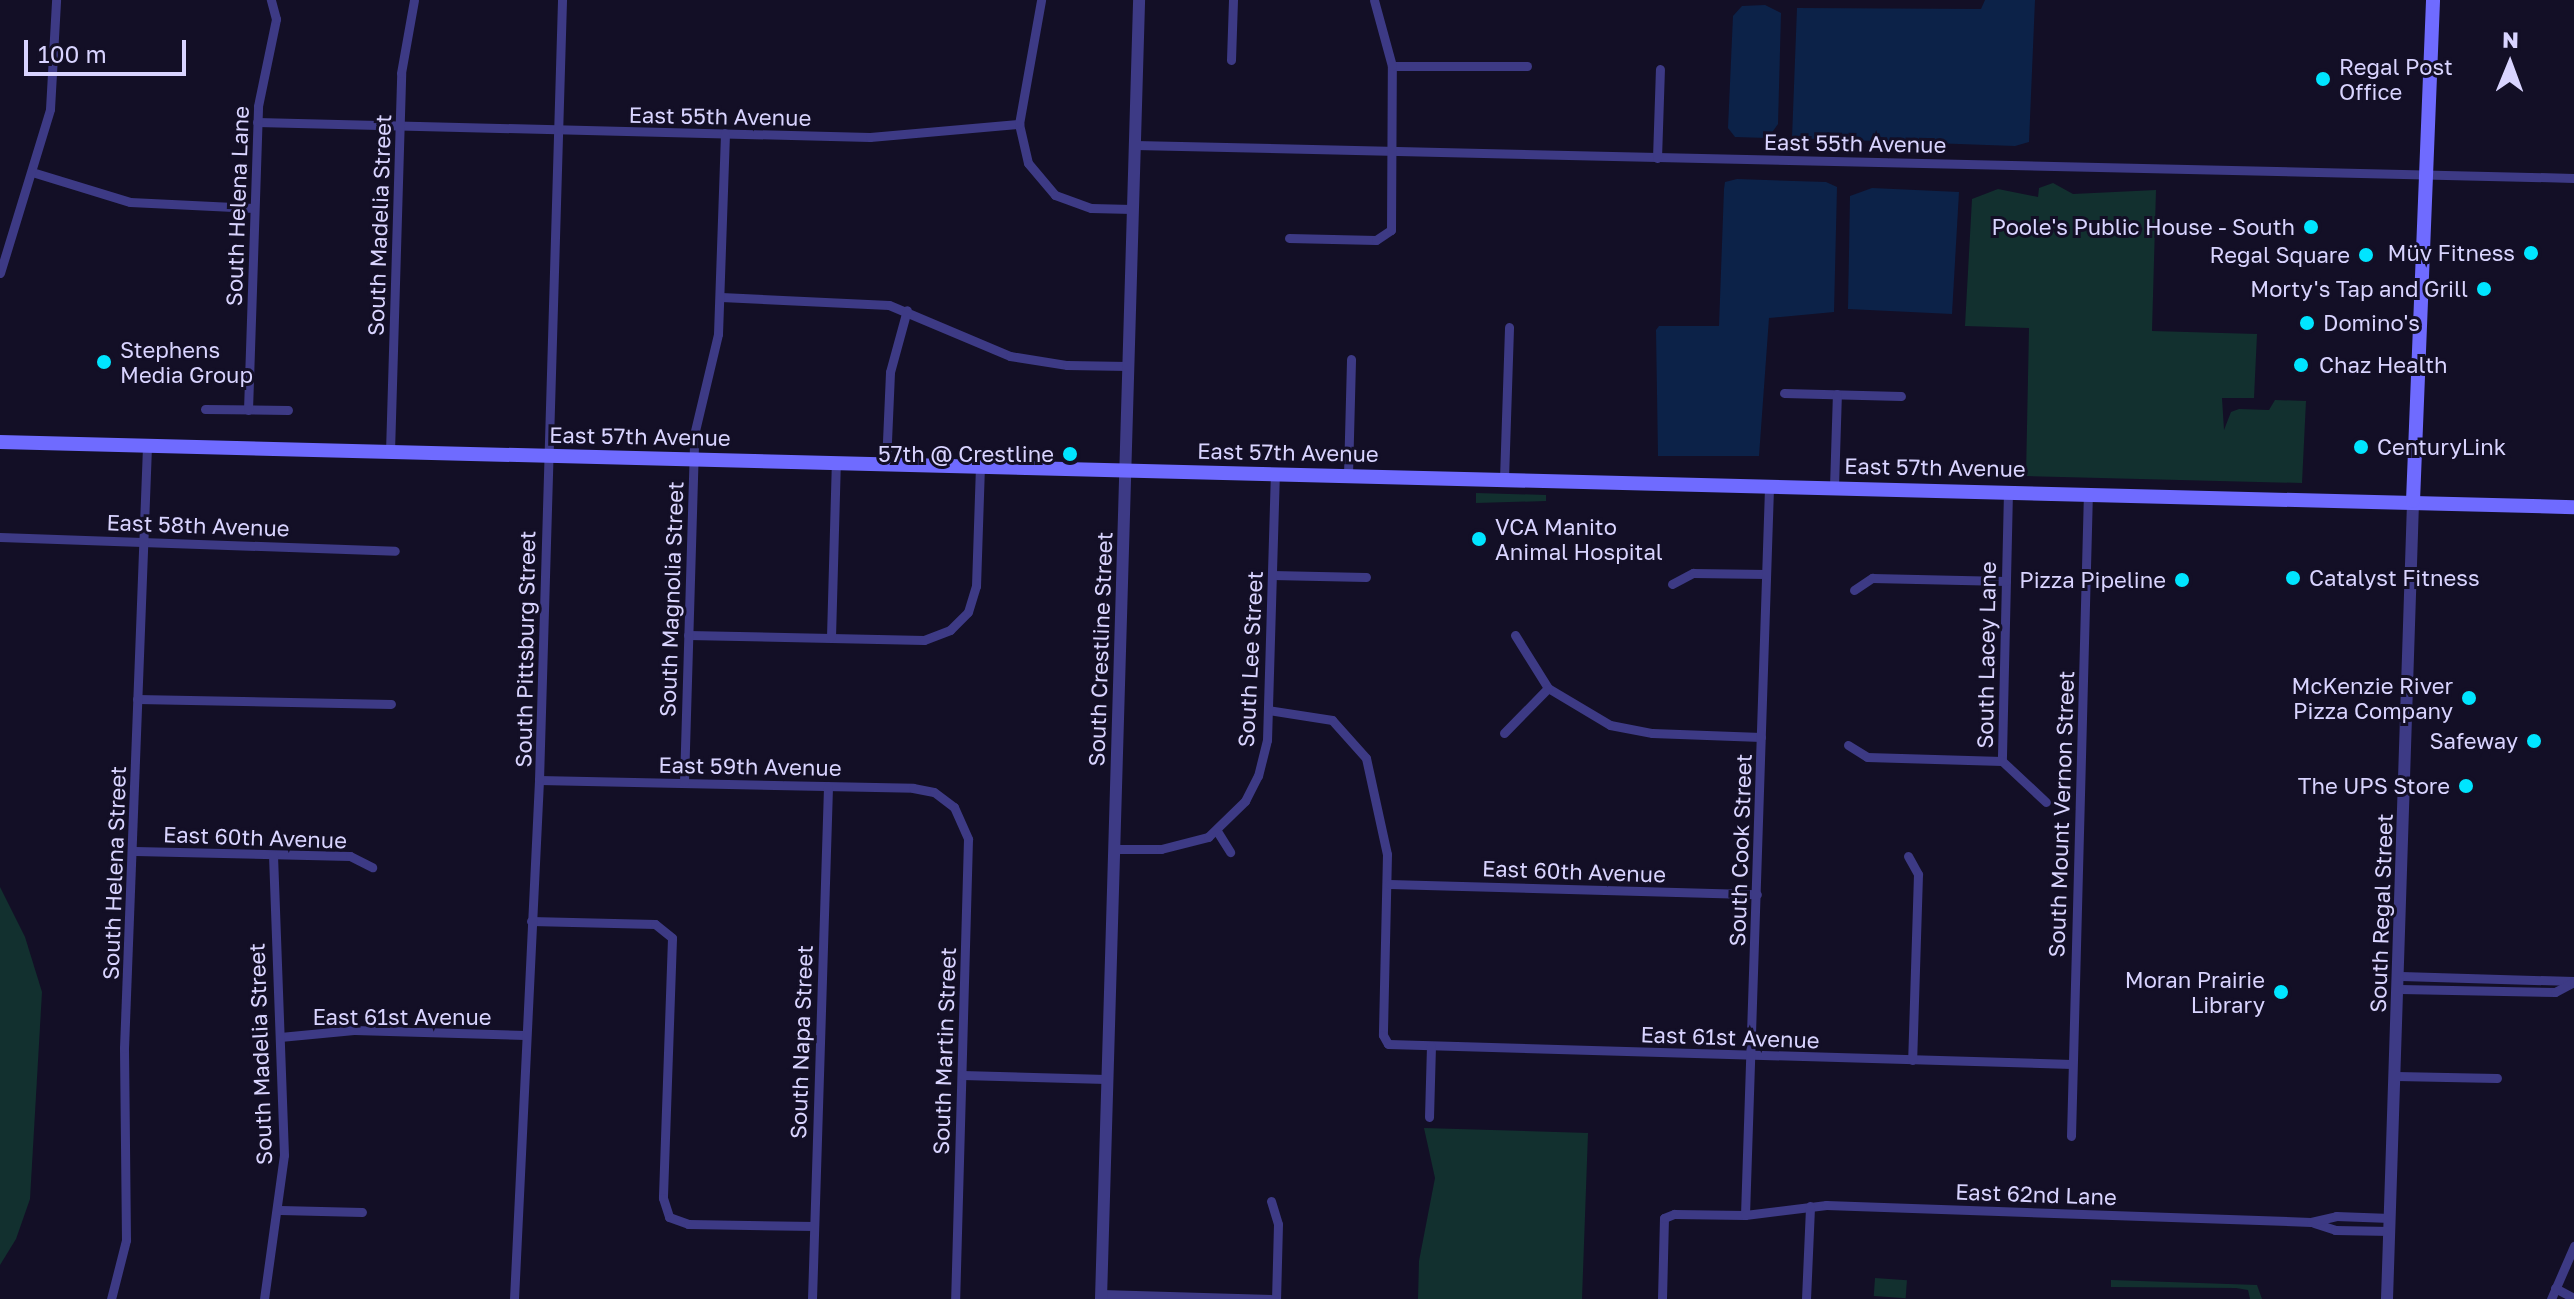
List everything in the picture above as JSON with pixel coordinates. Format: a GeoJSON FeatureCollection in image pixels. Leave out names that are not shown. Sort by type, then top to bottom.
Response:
{"type":"FeatureCollection","features":[{"type":"Feature","properties":{"kind":"main road","name":"South Regal Street"},"geometry":{"type":"LineString","coordinates":[[2413,501],[2433,0]]}},
{"type":"Feature","properties":{"kind":"main road","name":"East 57th Avenue"},"geometry":{"type":"LineString","coordinates":[[0,442],[2574,507]]}},
{"type":"Feature","properties":{"kind":"street"},"geometry":{"type":"LineString","coordinates":[[0,273],[53,92],[56,0]]}},
{"type":"Feature","properties":{"kind":"street","name":"South Madelia Street"},"geometry":{"type":"LineString","coordinates":[[390,452],[402,64],[414,0]]}},
{"type":"Feature","properties":{"kind":"street","name":"South Pittsburg Street"},"geometry":{"type":"LineString","coordinates":[[514,1299],[539,780],[562,0]]}},
{"type":"Feature","properties":{"kind":"street"},"geometry":{"type":"LineString","coordinates":[[1041,0],[1019,124],[1028,163],[1055,195],[1091,208],[1132,209]]}},
{"type":"Feature","properties":{"kind":"street","name":"South Crestline Street"},"geometry":{"type":"LineString","coordinates":[[1101,1296],[1139,0]]}},
{"type":"Feature","properties":{"kind":"street"},"geometry":{"type":"LineString","coordinates":[[1231,60],[1233,0]]}},
{"type":"Feature","properties":{"kind":"street"},"geometry":{"type":"LineString","coordinates":[[1289,238],[1388,236],[1392,66],[1374,0]]}},
{"type":"Feature","properties":{"kind":"street","name":"South Helena Lane"},"geometry":{"type":"LineString","coordinates":[[248,410],[257,122],[274,2]]}},
{"type":"Feature","properties":{"kind":"street"},"geometry":{"type":"LineString","coordinates":[[1392,66],[1527,66]]}},
{"type":"Feature","properties":{"kind":"street"},"geometry":{"type":"LineString","coordinates":[[1657,158],[1660,69]]}},
{"type":"Feature","properties":{"kind":"street","name":"East 55th Avenue"},"geometry":{"type":"LineString","coordinates":[[257,122],[870,137],[1019,124]]}},
{"type":"Feature","properties":{"kind":"street","name":"South Magnolia Street"},"geometry":{"type":"LineString","coordinates":[[684,782],[695,419],[717,345],[725,133]]}},
{"type":"Feature","properties":{"kind":"street","name":"East 55th Avenue"},"geometry":{"type":"LineString","coordinates":[[1135,145],[2574,178]]}},
{"type":"Feature","properties":{"kind":"street"},"geometry":{"type":"LineString","coordinates":[[32,172],[130,202],[254,208]]}},
{"type":"Feature","properties":{"kind":"street"},"geometry":{"type":"LineString","coordinates":[[721,297],[844,300],[907,310],[1019,358],[1128,366]]}},
{"type":"Feature","properties":{"kind":"street"},"geometry":{"type":"LineString","coordinates":[[886,464],[890,372],[907,310]]}},
{"type":"Feature","properties":{"kind":"street"},"geometry":{"type":"LineString","coordinates":[[1504,479],[1509,327]]}},
{"type":"Feature","properties":{"kind":"street"},"geometry":{"type":"LineString","coordinates":[[1348,475],[1351,359]]}},
{"type":"Feature","properties":{"kind":"street"},"geometry":{"type":"LineString","coordinates":[[1784,393],[1901,396]]}},
{"type":"Feature","properties":{"kind":"street"},"geometry":{"type":"LineString","coordinates":[[1834,487],[1837,394]]}},
{"type":"Feature","properties":{"kind":"street"},"geometry":{"type":"LineString","coordinates":[[205,409],[288,410]]}},
{"type":"Feature","properties":{"kind":"street","name":"South Helena Street"},"geometry":{"type":"LineString","coordinates":[[112,1299],[126,1240],[124,1048],[135,851],[137,699],[147,446]]}},
{"type":"Feature","properties":{"kind":"street"},"geometry":{"type":"LineString","coordinates":[[831,637],[836,463]]}},
{"type":"Feature","properties":{"kind":"street"},"geometry":{"type":"LineString","coordinates":[[688,635],[924,640],[960,622],[976,586],[980,466]]}},
{"type":"Feature","properties":{"kind":"street","name":"South Lee Street"},"geometry":{"type":"LineString","coordinates":[[1114,849],[1179,846],[1217,831],[1245,801],[1258,776],[1268,710],[1275,474]]}},
{"type":"Feature","properties":{"kind":"street","name":"South Cook Street"},"geometry":{"type":"LineString","coordinates":[[1745,1215],[1753,1056],[1769,486]]}},
{"type":"Feature","properties":{"kind":"street","name":"South Lacey Lane"},"geometry":{"type":"LineString","coordinates":[[2008,491],[2002,761],[2046,802]]}},
{"type":"Feature","properties":{"kind":"street","name":"South Mount Vernon Street"},"geometry":{"type":"LineString","coordinates":[[2071,1136],[2088,493]]}},
{"type":"Feature","properties":{"kind":"street","name":"South Regal Street"},"geometry":{"type":"LineString","coordinates":[[2387,1299],[2400,983],[2413,501]]}},
{"type":"Feature","properties":{"kind":"street","name":"East 58th Avenue"},"geometry":{"type":"LineString","coordinates":[[0,537],[395,551]]}},
{"type":"Feature","properties":{"kind":"street"},"geometry":{"type":"LineString","coordinates":[[1672,584],[1693,573],[1766,574]]}},
{"type":"Feature","properties":{"kind":"street"},"geometry":{"type":"LineString","coordinates":[[1272,575],[1366,577]]}},
{"type":"Feature","properties":{"kind":"street"},"geometry":{"type":"LineString","coordinates":[[1854,590],[1872,578],[2006,581]]}},
{"type":"Feature","properties":{"kind":"street"},"geometry":{"type":"LineString","coordinates":[[1515,635],[1548,688],[1581,711],[1628,730],[1761,737]]}},
{"type":"Feature","properties":{"kind":"street"},"geometry":{"type":"LineString","coordinates":[[1504,733],[1548,688]]}},
{"type":"Feature","properties":{"kind":"street"},"geometry":{"type":"LineString","coordinates":[[137,699],[391,704]]}},
{"type":"Feature","properties":{"kind":"street"},"geometry":{"type":"LineString","coordinates":[[1268,710],[1332,720],[1351,736],[1366,758],[1389,884]]}},
{"type":"Feature","properties":{"kind":"street"},"geometry":{"type":"LineString","coordinates":[[1848,745],[1867,757],[2002,761]]}},
{"type":"Feature","properties":{"kind":"street","name":"East 59th Avenue"},"geometry":{"type":"LineString","coordinates":[[539,780],[924,789],[954,807]]}},
{"type":"Feature","properties":{"kind":"street","name":"South Napa Street"},"geometry":{"type":"LineString","coordinates":[[812,1299],[828,786]]}},
{"type":"Feature","properties":{"kind":"street","name":"South Martin Street"},"geometry":{"type":"LineString","coordinates":[[954,807],[968,839],[955,1299]]}},
{"type":"Feature","properties":{"kind":"street"},"geometry":{"type":"LineString","coordinates":[[1217,831],[1230,852]]}},
{"type":"Feature","properties":{"kind":"street","name":"East 60th Avenue"},"geometry":{"type":"LineString","coordinates":[[135,851],[350,856],[372,867]]}},
{"type":"Feature","properties":{"kind":"street","name":"South Madelia Street"},"geometry":{"type":"LineString","coordinates":[[264,1299],[280,1210],[280,1037],[273,855]]}},
{"type":"Feature","properties":{"kind":"street"},"geometry":{"type":"LineString","coordinates":[[1908,856],[1918,874],[1912,1060]]}},
{"type":"Feature","properties":{"kind":"street","name":"East 61st Avenue"},"geometry":{"type":"LineString","coordinates":[[1389,884],[1383,1035],[1388,1044],[2072,1064]]}},
{"type":"Feature","properties":{"kind":"street","name":"East 60th Avenue"},"geometry":{"type":"LineString","coordinates":[[1389,884],[1757,894]]}},
{"type":"Feature","properties":{"kind":"street"},"geometry":{"type":"LineString","coordinates":[[531,921],[655,924],[668,931],[675,952],[663,1198],[669,1217],[688,1224],[814,1226]]}},
{"type":"Feature","properties":{"kind":"street"},"geometry":{"type":"LineString","coordinates":[[2400,983],[2574,982]]}},
{"type":"Feature","properties":{"kind":"street","name":"East 61st Avenue"},"geometry":{"type":"LineString","coordinates":[[280,1037],[354,1030],[525,1035]]}},
{"type":"Feature","properties":{"kind":"street"},"geometry":{"type":"LineString","coordinates":[[1429,1117],[1431,1046]]}},
{"type":"Feature","properties":{"kind":"street"},"geometry":{"type":"LineString","coordinates":[[962,1075],[1106,1079]]}},
{"type":"Feature","properties":{"kind":"street"},"geometry":{"type":"LineString","coordinates":[[2396,1076],[2497,1078]]}},
{"type":"Feature","properties":{"kind":"street"},"geometry":{"type":"LineString","coordinates":[[1101,1296],[1275,1299],[1278,1224],[1271,1201]]}},
{"type":"Feature","properties":{"kind":"street"},"geometry":{"type":"LineString","coordinates":[[1806,1299],[1810,1206]]}},
{"type":"Feature","properties":{"kind":"street","name":"East 62nd Lane"},"geometry":{"type":"LineString","coordinates":[[1662,1299],[1664,1218],[1745,1215],[1810,1206],[2311,1222],[2354,1230],[2390,1224]]}},
{"type":"Feature","properties":{"kind":"street"},"geometry":{"type":"LineString","coordinates":[[280,1210],[362,1212]]}},
{"type":"Feature","properties":{"kind":"street","name":"East 62nd Lane"},"geometry":{"type":"LineString","coordinates":[[2311,1222],[2336,1216],[2390,1224]]}},
{"type":"Feature","properties":{"kind":"street"},"geometry":{"type":"LineString","coordinates":[[2551,1299],[2574,1246]]}},
{"type":"Feature","properties":{"kind":"street"},"geometry":{"type":"LineString","coordinates":[[2555,1288],[2574,1298]]}},
{"type":"Feature","properties":{"kind":"green space"},"geometry":{"type":"Polygon","coordinates":[[[2053,183],[2073,194],[2156,190],[2152,331],[2257,334],[2254,398],[2222,398],[2224,430],[2231,412],[2239,409],[2269,410],[2275,400],[2306,401],[2302,483],[2026,476],[2029,328],[1965,326],[1972,199],[1998,189],[2038,197],[2039,188],[2053,183]]]}},
{"type":"Feature","properties":{"kind":"green space"},"geometry":{"type":"Polygon","coordinates":[[[1476,493],[1546,495],[1546,501],[1476,503],[1476,493]]]}},
{"type":"Feature","properties":{"kind":"green space"},"geometry":{"type":"Polygon","coordinates":[[[0,887],[25,937],[42,992],[30,1199],[16,1239],[0,1265],[0,887]]]}},
{"type":"Feature","properties":{"kind":"green space"},"geometry":{"type":"Polygon","coordinates":[[[1424,1128],[1588,1133],[1582,1299],[1418,1299],[1419,1261],[1435,1178],[1424,1128]]]}},
{"type":"Feature","properties":{"kind":"green space"},"geometry":{"type":"Polygon","coordinates":[[[1875,1278],[1907,1280],[1906,1298],[1874,1296],[1875,1278]]]}},
{"type":"Feature","properties":{"kind":"green space"},"geometry":{"type":"Polygon","coordinates":[[[2111,1280],[2257,1285],[2262,1299],[2250,1299],[2248,1290],[2236,1288],[2111,1287],[2111,1280]]]}},
{"type":"Feature","properties":{"kind":"water"},"geometry":{"type":"Polygon","coordinates":[[[1985,0],[2035,0],[2029,142],[2015,146],[1792,138],[1797,8],[1981,9],[1985,0]]]}},
{"type":"Feature","properties":{"kind":"water"},"geometry":{"type":"Polygon","coordinates":[[[1765,5],[1781,13],[1778,124],[1768,138],[1735,137],[1728,128],[1733,16],[1742,6],[1765,5]]]}},
{"type":"Feature","properties":{"kind":"water"},"geometry":{"type":"Polygon","coordinates":[[[1737,179],[1826,182],[1837,187],[1834,312],[1769,318],[1759,456],[1658,456],[1656,330],[1659,326],[1719,326],[1724,189],[1725,182],[1737,179]]]}},
{"type":"Feature","properties":{"kind":"water"},"geometry":{"type":"Polygon","coordinates":[[[1872,188],[1959,192],[1952,314],[1848,309],[1850,196],[1872,188]]]}},
{"type":"Feature","properties":{"kind":"place","name":"Regal Post Office"},"geometry":{"type":"Point","coordinates":[2323,79]}},
{"type":"Feature","properties":{"kind":"place","name":"Poole's Public House - South"},"geometry":{"type":"Point","coordinates":[2311,227]}},
{"type":"Feature","properties":{"kind":"place","name":"Müv Fitness"},"geometry":{"type":"Point","coordinates":[2531,253]}},
{"type":"Feature","properties":{"kind":"place","name":"Regal Square"},"geometry":{"type":"Point","coordinates":[2366,255]}},
{"type":"Feature","properties":{"kind":"place","name":"Morty's Tap and Grill"},"geometry":{"type":"Point","coordinates":[2484,289]}},
{"type":"Feature","properties":{"kind":"place","name":"Domino's"},"geometry":{"type":"Point","coordinates":[2307,323]}},
{"type":"Feature","properties":{"kind":"place","name":"Stephens Media Group"},"geometry":{"type":"Point","coordinates":[104,362]}},
{"type":"Feature","properties":{"kind":"place","name":"Chaz Health"},"geometry":{"type":"Point","coordinates":[2301,365]}},
{"type":"Feature","properties":{"kind":"place","name":"CenturyLink"},"geometry":{"type":"Point","coordinates":[2361,447]}},
{"type":"Feature","properties":{"kind":"place","name":"57th @ Crestline"},"geometry":{"type":"Point","coordinates":[1070,454]}},
{"type":"Feature","properties":{"kind":"place","name":"VCA Manito Animal Hospital"},"geometry":{"type":"Point","coordinates":[1479,539]}},
{"type":"Feature","properties":{"kind":"place","name":"Catalyst Fitness"},"geometry":{"type":"Point","coordinates":[2293,578]}},
{"type":"Feature","properties":{"kind":"place","name":"Pizza Pipeline"},"geometry":{"type":"Point","coordinates":[2182,580]}},
{"type":"Feature","properties":{"kind":"place","name":"McKenzie River Pizza Company"},"geometry":{"type":"Point","coordinates":[2469,698]}},
{"type":"Feature","properties":{"kind":"place","name":"Safeway"},"geometry":{"type":"Point","coordinates":[2534,741]}},
{"type":"Feature","properties":{"kind":"place","name":"The UPS Store"},"geometry":{"type":"Point","coordinates":[2466,786]}},
{"type":"Feature","properties":{"kind":"place","name":"Moran Prairie Library"},"geometry":{"type":"Point","coordinates":[2281,992]}}]}
